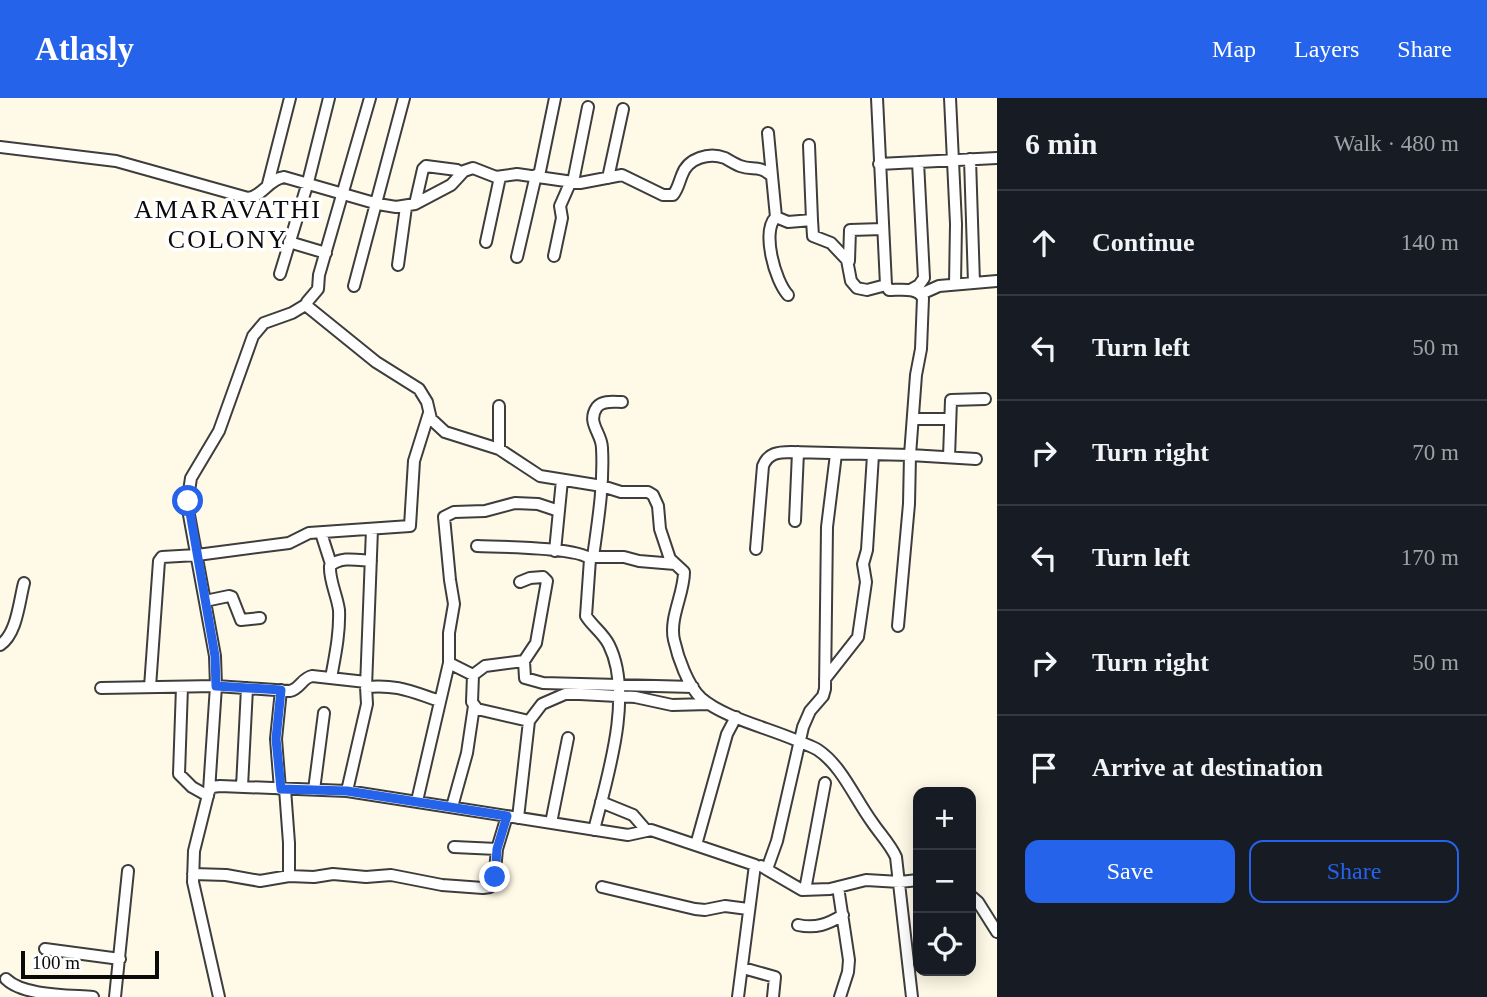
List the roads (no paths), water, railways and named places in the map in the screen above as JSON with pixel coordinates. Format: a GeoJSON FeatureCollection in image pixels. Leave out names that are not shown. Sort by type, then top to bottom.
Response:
{"type":"FeatureCollection","features":[{"type":"Feature","properties":{"kind":"street"},"geometry":{"type":"LineString","coordinates":[[268,186],[290,98]]}},
{"type":"Feature","properties":{"kind":"street"},"geometry":{"type":"LineString","coordinates":[[280,274],[308,182],[329,98]]}},
{"type":"Feature","properties":{"kind":"street"},"geometry":{"type":"LineString","coordinates":[[219,997],[195,896],[193,874],[194,851],[209,793],[216,686],[215,656],[187,504],[192,474],[219,431],[253,336],[264,323],[292,313],[307,304],[318,289],[370,98]]}},
{"type":"Feature","properties":{"kind":"street"},"geometry":{"type":"LineString","coordinates":[[354,286],[378,204],[404,98]]}},
{"type":"Feature","properties":{"kind":"street"},"geometry":{"type":"LineString","coordinates":[[517,257],[555,98]]}},
{"type":"Feature","properties":{"kind":"street"},"geometry":{"type":"LineString","coordinates":[[877,98],[886,285],[889,290],[910,290],[921,295]]}},
{"type":"Feature","properties":{"kind":"street"},"geometry":{"type":"LineString","coordinates":[[950,98],[955,284]]}},
{"type":"Feature","properties":{"kind":"street"},"geometry":{"type":"LineString","coordinates":[[554,256],[562,218],[560,206],[572,181],[588,107]]}},
{"type":"Feature","properties":{"kind":"street"},"geometry":{"type":"LineString","coordinates":[[608,178],[623,109]]}},
{"type":"Feature","properties":{"kind":"street"},"geometry":{"type":"LineString","coordinates":[[768,133],[776,217],[769,230],[774,266],[788,295]]}},
{"type":"Feature","properties":{"kind":"street"},"geometry":{"type":"LineString","coordinates":[[810,145],[813,236],[831,243],[849,261]]}},
{"type":"Feature","properties":{"kind":"street"},"geometry":{"type":"LineString","coordinates":[[0,147],[116,161],[248,198],[257,196],[275,179],[284,177],[378,204],[411,205],[451,185],[468,169],[478,169],[500,177],[513,173],[585,183],[627,176],[663,195],[673,195],[685,169],[696,159],[705,156],[720,157],[742,167],[761,168],[772,176]]}},
{"type":"Feature","properties":{"kind":"street"},"geometry":{"type":"LineString","coordinates":[[879,164],[997,158]]}},
{"type":"Feature","properties":{"kind":"street"},"geometry":{"type":"LineString","coordinates":[[970,159],[974,283]]}},
{"type":"Feature","properties":{"kind":"street"},"geometry":{"type":"LineString","coordinates":[[910,290],[919,285],[923,278],[918,162]]}},
{"type":"Feature","properties":{"kind":"street"},"geometry":{"type":"LineString","coordinates":[[398,265],[411,205],[423,169],[426,166],[462,173]]}},
{"type":"Feature","properties":{"kind":"street"},"geometry":{"type":"LineString","coordinates":[[486,242],[500,177]]}},
{"type":"Feature","properties":{"kind":"street"},"geometry":{"type":"LineString","coordinates":[[776,217],[788,222],[812,220]]}},
{"type":"Feature","properties":{"kind":"street"},"geometry":{"type":"LineString","coordinates":[[883,229],[850,230],[849,261],[851,281],[858,288],[867,290],[886,285]]}},
{"type":"Feature","properties":{"kind":"street"},"geometry":{"type":"LineString","coordinates":[[289,242],[326,253]]}},
{"type":"Feature","properties":{"kind":"street"},"geometry":{"type":"LineString","coordinates":[[921,295],[939,286],[997,281]]}},
{"type":"Feature","properties":{"kind":"street"},"geometry":{"type":"LineString","coordinates":[[898,626],[922,326],[921,295]]}},
{"type":"Feature","properties":{"kind":"street"},"geometry":{"type":"LineString","coordinates":[[307,304],[376,362],[419,389],[434,424],[445,432],[499,449],[537,475],[602,486],[621,492],[648,492],[653,495],[658,506],[664,542],[684,576],[674,627],[674,642],[693,687],[709,704],[817,750],[846,781],[870,821],[891,845],[896,857],[912,997]]}},
{"type":"Feature","properties":{"kind":"street"},"geometry":{"type":"LineString","coordinates":[[949,457],[951,400],[985,400]]}},
{"type":"Feature","properties":{"kind":"street"},"geometry":{"type":"LineString","coordinates":[[594,831],[617,735],[619,671],[609,644],[586,616],[591,557],[602,486],[602,446],[594,429],[594,415],[603,403],[622,402]]}},
{"type":"Feature","properties":{"kind":"street"},"geometry":{"type":"LineString","coordinates":[[499,406],[499,449]]}},
{"type":"Feature","properties":{"kind":"street"},"geometry":{"type":"LineString","coordinates":[[150,687],[159,561],[164,556],[197,555],[289,543],[309,533],[407,526],[412,523],[414,461],[429,413]]}},
{"type":"Feature","properties":{"kind":"street"},"geometry":{"type":"LineString","coordinates":[[913,419],[949,419]]}},
{"type":"Feature","properties":{"kind":"street"},"geometry":{"type":"LineString","coordinates":[[756,549],[761,478],[765,460],[778,452],[976,459]]}},
{"type":"Feature","properties":{"kind":"street"},"geometry":{"type":"LineString","coordinates":[[795,521],[798,452]]}},
{"type":"Feature","properties":{"kind":"street"},"geometry":{"type":"LineString","coordinates":[[767,869],[777,841],[799,742],[810,711],[823,696],[826,541],[836,454]]}},
{"type":"Feature","properties":{"kind":"street"},"geometry":{"type":"LineString","coordinates":[[825,679],[853,646],[861,629],[866,579],[863,564],[867,550],[873,455]]}},
{"type":"Feature","properties":{"kind":"street"},"geometry":{"type":"LineString","coordinates":[[555,551],[562,480]]}},
{"type":"Feature","properties":{"kind":"street"},"geometry":{"type":"LineString","coordinates":[[417,802],[449,663],[449,633],[454,604],[446,515],[454,512],[485,511],[526,502],[559,511]]}},
{"type":"Feature","properties":{"kind":"street"},"geometry":{"type":"LineString","coordinates":[[347,791],[367,704],[372,529]]}},
{"type":"Feature","properties":{"kind":"street"},"geometry":{"type":"LineString","coordinates":[[321,533],[331,564],[330,575],[337,599],[339,621],[331,678]]}},
{"type":"Feature","properties":{"kind":"street"},"geometry":{"type":"LineString","coordinates":[[477,546],[581,553],[591,557],[624,557],[675,564]]}},
{"type":"Feature","properties":{"kind":"street"},"geometry":{"type":"LineString","coordinates":[[331,564],[352,559],[371,561]]}},
{"type":"Feature","properties":{"kind":"street"},"geometry":{"type":"LineString","coordinates":[[473,675],[485,666],[524,661],[529,657],[536,643],[547,581],[543,577],[537,577],[520,582]]}},
{"type":"Feature","properties":{"kind":"street"},"geometry":{"type":"LineString","coordinates":[[0,645],[7,640],[12,629],[24,583]]}},
{"type":"Feature","properties":{"kind":"street"},"geometry":{"type":"LineString","coordinates":[[205,601],[232,597],[239,619],[260,618]]}},
{"type":"Feature","properties":{"kind":"street"},"geometry":{"type":"LineString","coordinates":[[524,661],[523,674],[528,680],[619,690],[672,705],[709,704]]}},
{"type":"Feature","properties":{"kind":"street"},"geometry":{"type":"LineString","coordinates":[[449,663],[473,675]]}},
{"type":"Feature","properties":{"kind":"street"},"geometry":{"type":"LineString","coordinates":[[452,807],[467,753],[474,706],[473,675]]}},
{"type":"Feature","properties":{"kind":"street"},"geometry":{"type":"LineString","coordinates":[[101,688],[216,686],[281,690],[296,689],[308,677],[403,688],[440,701]]}},
{"type":"Feature","properties":{"kind":"street"},"geometry":{"type":"LineString","coordinates":[[182,687],[179,774],[192,787],[209,793]]}},
{"type":"Feature","properties":{"kind":"street"},"geometry":{"type":"LineString","coordinates":[[193,874],[226,874],[260,881],[289,876],[391,875],[442,885],[490,887],[494,882],[497,849],[512,817],[529,721],[542,704],[565,694],[693,687]]}},
{"type":"Feature","properties":{"kind":"street"},"geometry":{"type":"LineString","coordinates":[[242,787],[247,688]]}},
{"type":"Feature","properties":{"kind":"street"},"geometry":{"type":"LineString","coordinates":[[281,690],[276,739],[289,831],[289,876]]}},
{"type":"Feature","properties":{"kind":"street"},"geometry":{"type":"LineString","coordinates":[[474,706],[477,709],[529,721]]}},
{"type":"Feature","properties":{"kind":"street"},"geometry":{"type":"LineString","coordinates":[[314,790],[324,713]]}},
{"type":"Feature","properties":{"kind":"street"},"geometry":{"type":"LineString","coordinates":[[696,845],[727,734],[736,717]]}},
{"type":"Feature","properties":{"kind":"street"},"geometry":{"type":"LineString","coordinates":[[551,823],[568,738]]}},
{"type":"Feature","properties":{"kind":"street"},"geometry":{"type":"LineString","coordinates":[[805,890],[825,783]]}},
{"type":"Feature","properties":{"kind":"street"},"geometry":{"type":"LineString","coordinates":[[209,793],[212,787],[220,786],[347,791],[594,831],[628,835],[646,830],[767,869],[795,887],[805,890],[838,887],[866,880],[913,881]]}},
{"type":"Feature","properties":{"kind":"street"},"geometry":{"type":"LineString","coordinates":[[601,802],[633,815],[646,830]]}},
{"type":"Feature","properties":{"kind":"street"},"geometry":{"type":"LineString","coordinates":[[454,847],[497,849]]}},
{"type":"Feature","properties":{"kind":"street"},"geometry":{"type":"LineString","coordinates":[[738,997],[755,866]]}},
{"type":"Feature","properties":{"kind":"street"},"geometry":{"type":"LineString","coordinates":[[116,997],[128,871]]}},
{"type":"Feature","properties":{"kind":"street"},"geometry":{"type":"LineString","coordinates":[[602,887],[695,909],[725,906],[748,909]]}},
{"type":"Feature","properties":{"kind":"street"},"geometry":{"type":"LineString","coordinates":[[838,887],[849,960],[841,997]]}},
{"type":"Feature","properties":{"kind":"street"},"geometry":{"type":"LineString","coordinates":[[976,900],[995,925]]}},
{"type":"Feature","properties":{"kind":"street"},"geometry":{"type":"LineString","coordinates":[[798,925],[826,925],[843,915]]}},
{"type":"Feature","properties":{"kind":"street"},"geometry":{"type":"LineString","coordinates":[[45,949],[120,959]]}},
{"type":"Feature","properties":{"kind":"street"},"geometry":{"type":"LineString","coordinates":[[743,968],[775,977],[773,997]]}},
{"type":"Feature","properties":{"kind":"street"},"geometry":{"type":"LineString","coordinates":[[6,979],[24,990],[93,997]]}},
{"type":"Feature","properties":{"kind":"district","name":"AMARAVATHI COLONY"},"geometry":{"type":"Point","coordinates":[228,224]}}]}
